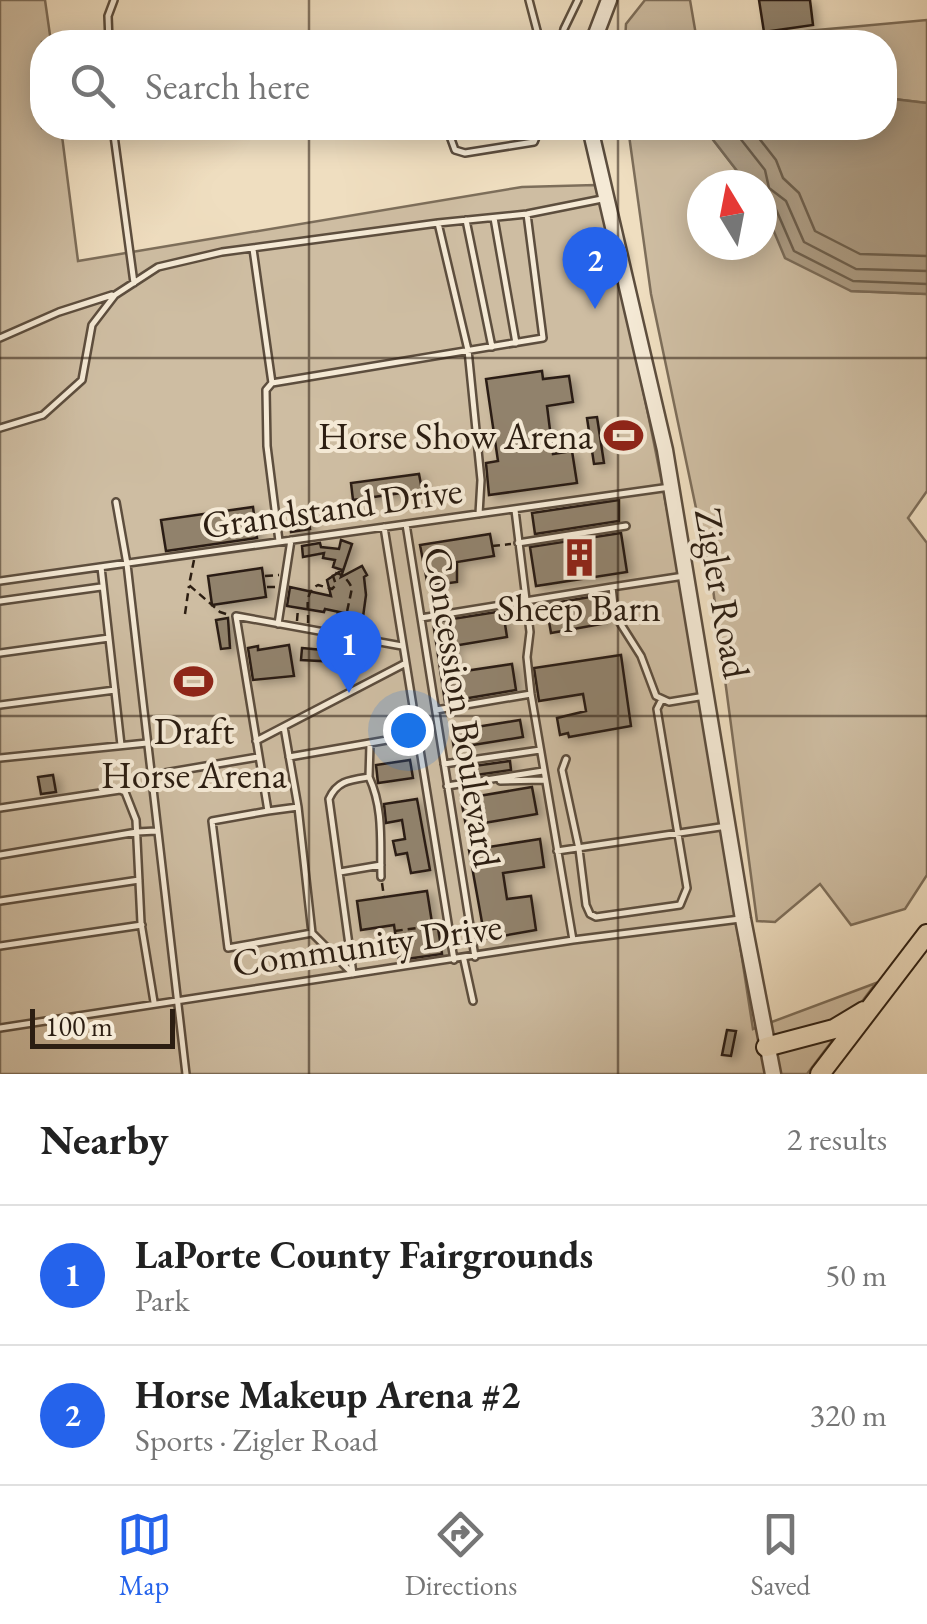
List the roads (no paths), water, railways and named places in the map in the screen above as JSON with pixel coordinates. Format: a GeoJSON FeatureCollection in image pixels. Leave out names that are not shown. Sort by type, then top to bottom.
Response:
{"type":"FeatureCollection","features":[{"type":"Feature","properties":{"kind":"main road"},"geometry":{"type":"LineString","coordinates":[[820,1074],[927,934]]}},
{"type":"Feature","properties":{"kind":"main road"},"geometry":{"type":"LineString","coordinates":[[766,1046],[834,1029],[873,1006]]}},
{"type":"Feature","properties":{"kind":"street"},"geometry":{"type":"LineString","coordinates":[[598,30],[609,0]]}},
{"type":"Feature","properties":{"kind":"street","name":"Zigler Road"},"geometry":{"type":"LineString","coordinates":[[592,140],[672,487],[742,919],[773,1074]]}},
{"type":"Feature","properties":{"kind":"lane"},"geometry":{"type":"LineString","coordinates":[[109,30],[108,16],[114,0]]}},
{"type":"Feature","properties":{"kind":"lane"},"geometry":{"type":"LineString","coordinates":[[529,0],[534,30]]}},
{"type":"Feature","properties":{"kind":"lane"},"geometry":{"type":"LineString","coordinates":[[564,30],[578,0]]}},
{"type":"Feature","properties":{"kind":"lane"},"geometry":{"type":"LineString","coordinates":[[115,140],[134,283]]}},
{"type":"Feature","properties":{"kind":"lane"},"geometry":{"type":"LineString","coordinates":[[451,140],[454,150],[465,153],[535,140]]}},
{"type":"Feature","properties":{"kind":"lane"},"geometry":{"type":"LineString","coordinates":[[0,338],[59,312],[115,294],[158,267],[438,222],[527,214],[604,198]]}},
{"type":"Feature","properties":{"kind":"lane"},"geometry":{"type":"LineString","coordinates":[[279,542],[266,446],[266,390],[272,383],[543,338],[527,214]]}},
{"type":"Feature","properties":{"kind":"lane"},"geometry":{"type":"LineString","coordinates":[[494,218],[516,343]]}},
{"type":"Feature","properties":{"kind":"lane"},"geometry":{"type":"LineString","coordinates":[[466,220],[492,346]]}},
{"type":"Feature","properties":{"kind":"lane"},"geometry":{"type":"LineString","coordinates":[[438,222],[468,350],[481,480],[479,514]]}},
{"type":"Feature","properties":{"kind":"lane"},"geometry":{"type":"LineString","coordinates":[[253,249],[272,383]]}},
{"type":"Feature","properties":{"kind":"lane"},"geometry":{"type":"LineString","coordinates":[[0,428],[43,415],[82,380],[92,325],[115,294]]}},
{"type":"Feature","properties":{"kind":"lane","name":"Grandstand Drive"},"geometry":{"type":"LineString","coordinates":[[0,581],[672,487]]}},
{"type":"Feature","properties":{"kind":"lane"},"geometry":{"type":"LineString","coordinates":[[116,502],[186,1074]]}},
{"type":"Feature","properties":{"kind":"lane"},"geometry":{"type":"LineString","coordinates":[[515,510],[530,632],[526,657],[572,940]]}},
{"type":"Feature","properties":{"kind":"lane","name":"Concession Boulevard"},"geometry":{"type":"LineString","coordinates":[[406,524],[474,958]]}},
{"type":"Feature","properties":{"kind":"lane"},"geometry":{"type":"LineString","coordinates":[[518,544],[626,526]]}},
{"type":"Feature","properties":{"kind":"lane"},"geometry":{"type":"LineString","coordinates":[[384,527],[454,960]]}},
{"type":"Feature","properties":{"kind":"lane"},"geometry":{"type":"LineString","coordinates":[[278,624],[291,540]]}},
{"type":"Feature","properties":{"kind":"lane"},"geometry":{"type":"LineString","coordinates":[[101,567],[121,745]]}},
{"type":"Feature","properties":{"kind":"lane"},"geometry":{"type":"LineString","coordinates":[[420,618],[688,576]]}},
{"type":"Feature","properties":{"kind":"lane"},"geometry":{"type":"LineString","coordinates":[[612,586],[615,615],[641,656],[656,696],[669,702],[708,695]]}},
{"type":"Feature","properties":{"kind":"lane"},"geometry":{"type":"LineString","coordinates":[[0,601],[102,587]]}},
{"type":"Feature","properties":{"kind":"lane"},"geometry":{"type":"LineString","coordinates":[[268,811],[236,616],[402,646]]}},
{"type":"Feature","properties":{"kind":"lane"},"geometry":{"type":"LineString","coordinates":[[0,653],[109,638]]}},
{"type":"Feature","properties":{"kind":"lane"},"geometry":{"type":"LineString","coordinates":[[256,741],[404,664]]}},
{"type":"Feature","properties":{"kind":"lane"},"geometry":{"type":"LineString","coordinates":[[0,705],[115,690]]}},
{"type":"Feature","properties":{"kind":"lane"},"geometry":{"type":"LineString","coordinates":[[435,710],[531,694]]}},
{"type":"Feature","properties":{"kind":"lane"},"geometry":{"type":"LineString","coordinates":[[566,759],[562,770],[590,914],[676,907],[683,901],[687,888],[657,709],[662,698]]}},
{"type":"Feature","properties":{"kind":"lane"},"geometry":{"type":"LineString","coordinates":[[284,727],[298,807],[312,933],[353,974]]}},
{"type":"Feature","properties":{"kind":"lane"},"geometry":{"type":"LineString","coordinates":[[289,757],[416,735]]}},
{"type":"Feature","properties":{"kind":"lane"},"geometry":{"type":"LineString","coordinates":[[0,758],[147,743]]}},
{"type":"Feature","properties":{"kind":"lane"},"geometry":{"type":"LineString","coordinates":[[370,744],[368,778],[375,790],[382,840],[381,877]]}},
{"type":"Feature","properties":{"kind":"lane"},"geometry":{"type":"LineString","coordinates":[[444,764],[540,750]]}},
{"type":"Feature","properties":{"kind":"lane"},"geometry":{"type":"LineString","coordinates":[[151,775],[258,757]]}},
{"type":"Feature","properties":{"kind":"lane"},"geometry":{"type":"LineString","coordinates":[[447,786],[544,771]]}},
{"type":"Feature","properties":{"kind":"lane"},"geometry":{"type":"LineString","coordinates":[[353,974],[329,800],[334,787],[346,780],[368,778]]}},
{"type":"Feature","properties":{"kind":"lane"},"geometry":{"type":"LineString","coordinates":[[477,782],[545,780]]}},
{"type":"Feature","properties":{"kind":"lane"},"geometry":{"type":"LineString","coordinates":[[0,808],[120,790],[130,798],[154,1002]]}},
{"type":"Feature","properties":{"kind":"lane"},"geometry":{"type":"LineString","coordinates":[[298,807],[212,822],[228,948],[312,933]]}},
{"type":"Feature","properties":{"kind":"lane"},"geometry":{"type":"LineString","coordinates":[[557,851],[729,825]]}},
{"type":"Feature","properties":{"kind":"lane"},"geometry":{"type":"LineString","coordinates":[[0,854],[156,831]]}},
{"type":"Feature","properties":{"kind":"lane"},"geometry":{"type":"LineString","coordinates":[[339,872],[381,865]]}},
{"type":"Feature","properties":{"kind":"lane"},"geometry":{"type":"LineString","coordinates":[[0,902],[139,880]]}},
{"type":"Feature","properties":{"kind":"lane","name":"Community Drive"},"geometry":{"type":"LineString","coordinates":[[0,1028],[572,940],[742,919]]}},
{"type":"Feature","properties":{"kind":"lane"},"geometry":{"type":"LineString","coordinates":[[0,946],[142,925]]}},
{"type":"Feature","properties":{"kind":"lane"},"geometry":{"type":"LineString","coordinates":[[464,959],[473,1001]]}},
{"type":"Feature","properties":{"kind":"water"},"geometry":{"type":"Polygon","coordinates":[[[897,99],[927,103],[927,294],[851,291],[785,258],[777,239],[777,170],[736,170],[713,140],[897,140],[897,99]]]}},
{"type":"Feature","properties":{"kind":"place","name":"Horse Makeup Arena #2"},"geometry":{"type":"Point","coordinates":[595,309]}},
{"type":"Feature","properties":{"kind":"place","name":"Horse Show Arena"},"geometry":{"type":"Point","coordinates":[623,435]}},
{"type":"Feature","properties":{"kind":"place","name":"Sheep Barn"},"geometry":{"type":"Point","coordinates":[579,558]}},
{"type":"Feature","properties":{"kind":"place","name":"Draft Horse Arena"},"geometry":{"type":"Point","coordinates":[194,681]}},
{"type":"Feature","properties":{"kind":"place","name":"LaPorte County Fairgrounds"},"geometry":{"type":"Point","coordinates":[349,693]}}]}
